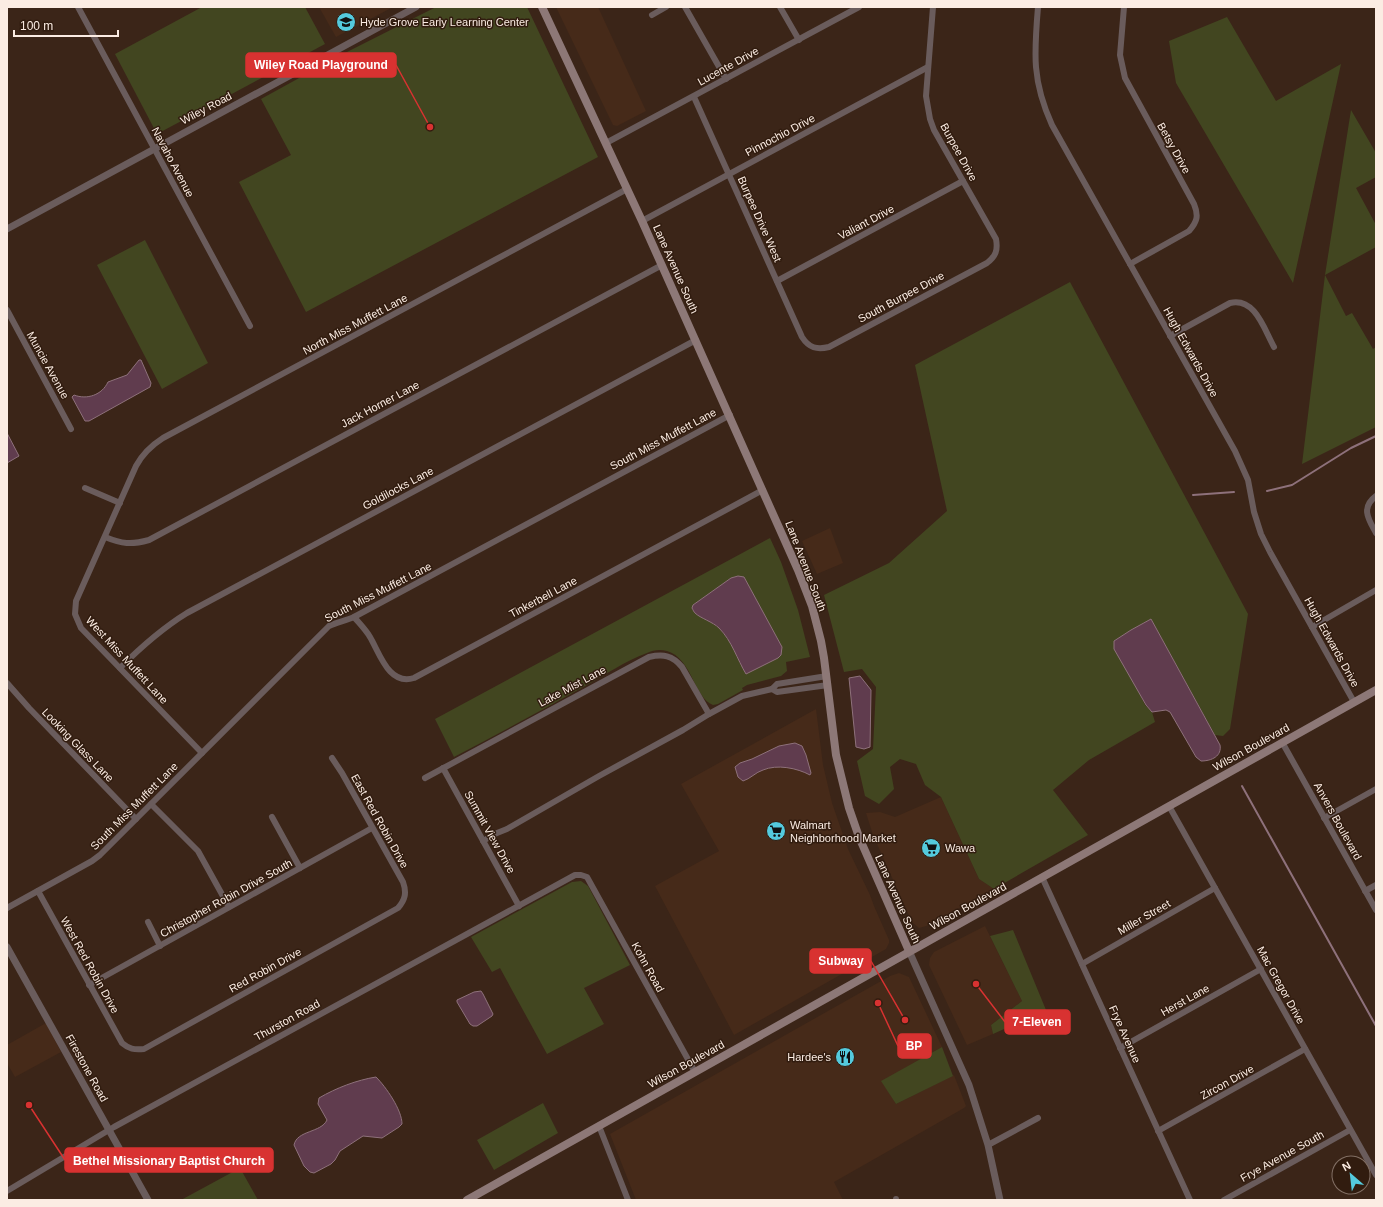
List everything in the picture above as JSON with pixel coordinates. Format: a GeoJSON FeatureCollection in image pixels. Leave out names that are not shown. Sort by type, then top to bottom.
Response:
{"type":"FeatureCollection","features":[{"type":"Feature","properties":{"kind":"main road","name":"Lane Avenue South"},"geometry":{"type":"LineString","coordinates":[[542,7],[628,189],[798,570],[812,606],[821,641],[827,676],[836,755],[849,808],[859,837],[910,951]]}},
{"type":"Feature","properties":{"kind":"main road","name":"Wilson Boulevard"},"geometry":{"type":"LineString","coordinates":[[467,1200],[1376,690]]}},
{"type":"Feature","properties":{"kind":"street","name":"Navaho Avenue"},"geometry":{"type":"LineString","coordinates":[[78,7],[250,326]]}},
{"type":"Feature","properties":{"kind":"street","name":"Wiley Road"},"geometry":{"type":"LineString","coordinates":[[7,229],[416,7]]}},
{"type":"Feature","properties":{"kind":"street"},"geometry":{"type":"LineString","coordinates":[[652,16],[666,7]]}},
{"type":"Feature","properties":{"kind":"street"},"geometry":{"type":"LineString","coordinates":[[685,7],[726,79]]}},
{"type":"Feature","properties":{"kind":"street"},"geometry":{"type":"LineString","coordinates":[[780,7],[799,40]]}},
{"type":"Feature","properties":{"kind":"street","name":"Lucente Drive"},"geometry":{"type":"LineString","coordinates":[[606,143],[859,7]]}},
{"type":"Feature","properties":{"kind":"street","name":"Burpee Drive"},"geometry":{"type":"LineString","coordinates":[[934,7],[926,96],[930,119],[934,130],[996,239],[997,252]]}},
{"type":"Feature","properties":{"kind":"street","name":"Hugh Edwards Drive"},"geometry":{"type":"LineString","coordinates":[[1038,7],[1035,70],[1038,90],[1044,109],[1242,465],[1248,480],[1254,512],[1261,534],[1354,702]]}},
{"type":"Feature","properties":{"kind":"street","name":"Betsy Drive"},"geometry":{"type":"LineString","coordinates":[[1124,7],[1120,55],[1124,78],[1197,211],[1197,219],[1194,226],[1189,231],[1130,264]]}},
{"type":"Feature","properties":{"kind":"street","name":"Pinnochio Drive"},"geometry":{"type":"LineString","coordinates":[[642,221],[928,67]]}},
{"type":"Feature","properties":{"kind":"street","name":"Burpee Drive West"},"geometry":{"type":"LineString","coordinates":[[694,97],[802,337],[811,347]]}},
{"type":"Feature","properties":{"kind":"street","name":"Valiant Drive"},"geometry":{"type":"LineString","coordinates":[[777,281],[963,181]]}},
{"type":"Feature","properties":{"kind":"street","name":"North Miss Muffett Lane"},"geometry":{"type":"LineString","coordinates":[[120,503],[141,457],[155,444],[628,189]]}},
{"type":"Feature","properties":{"kind":"street","name":"South Burpee Drive"},"geometry":{"type":"LineString","coordinates":[[811,347],[820,349],[829,347],[987,262],[997,252]]}},
{"type":"Feature","properties":{"kind":"street","name":"Jack Horner Lane"},"geometry":{"type":"LineString","coordinates":[[105,537],[117,542],[129,544],[149,540],[662,265]]}},
{"type":"Feature","properties":{"kind":"street"},"geometry":{"type":"LineString","coordinates":[[1170,336],[1230,303],[1236,302],[1249,306],[1255,312],[1274,347]]}},
{"type":"Feature","properties":{"kind":"street","name":"Muncie Avenue"},"geometry":{"type":"LineString","coordinates":[[7,310],[71,429]]}},
{"type":"Feature","properties":{"kind":"street","name":"Goldilocks Lane"},"geometry":{"type":"LineString","coordinates":[[120,668],[150,639],[186,613],[696,340]]}},
{"type":"Feature","properties":{"kind":"street","name":"South Miss Muffett Lane"},"geometry":{"type":"LineString","coordinates":[[7,908],[96,858],[329,626],[336,622],[345,621],[354,617],[730,415]]}},
{"type":"Feature","properties":{"kind":"street"},"geometry":{"type":"LineString","coordinates":[[85,488],[120,503]]}},
{"type":"Feature","properties":{"kind":"street","name":"Tinkerbell Lane"},"geometry":{"type":"LineString","coordinates":[[354,617],[369,635],[390,672],[401,680],[408,680],[763,490]]}},
{"type":"Feature","properties":{"kind":"street"},"geometry":{"type":"LineString","coordinates":[[1376,496],[1368,504],[1366,512],[1376,533]]}},
{"type":"Feature","properties":{"kind":"street","name":"West Miss Muffett Lane"},"geometry":{"type":"LineString","coordinates":[[120,503],[76,601],[75,614],[82,628],[202,753]]}},
{"type":"Feature","properties":{"kind":"street"},"geometry":{"type":"LineString","coordinates":[[1312,627],[1376,590]]}},
{"type":"Feature","properties":{"kind":"street","name":"Lake Mist Lane"},"geometry":{"type":"LineString","coordinates":[[425,778],[649,657],[660,654],[670,656],[680,664],[709,714]]}},
{"type":"Feature","properties":{"kind":"street"},"geometry":{"type":"LineString","coordinates":[[483,841],[507,829],[742,696],[772,689],[777,684],[827,676]]}},
{"type":"Feature","properties":{"kind":"street"},"geometry":{"type":"LineString","coordinates":[[790,682],[791,690]]}},
{"type":"Feature","properties":{"kind":"street","name":"Looking Glass Lane"},"geometry":{"type":"LineString","coordinates":[[7,683],[29,708],[136,819]]}},
{"type":"Feature","properties":{"kind":"street"},"geometry":{"type":"LineString","coordinates":[[772,689],[778,692],[828,685]]}},
{"type":"Feature","properties":{"kind":"street","name":"Anvers Boulevard"},"geometry":{"type":"LineString","coordinates":[[1282,742],[1376,910]]}},
{"type":"Feature","properties":{"kind":"street","name":"East Red Robin Drive"},"geometry":{"type":"LineString","coordinates":[[332,758],[403,882],[406,889],[406,895]]}},
{"type":"Feature","properties":{"kind":"street","name":"Summit View Drive"},"geometry":{"type":"LineString","coordinates":[[443,768],[520,906]]}},
{"type":"Feature","properties":{"kind":"street"},"geometry":{"type":"LineString","coordinates":[[1324,818],[1376,788]]}},
{"type":"Feature","properties":{"kind":"street"},"geometry":{"type":"LineString","coordinates":[[151,804],[198,851],[229,907]]}},
{"type":"Feature","properties":{"kind":"street","name":"Mac Gregor Drive"},"geometry":{"type":"LineString","coordinates":[[1169,806],[1376,1175]]}},
{"type":"Feature","properties":{"kind":"street"},"geometry":{"type":"LineString","coordinates":[[272,817],[300,868]]}},
{"type":"Feature","properties":{"kind":"street","name":"Christopher Robin Drive South"},"geometry":{"type":"LineString","coordinates":[[89,985],[372,828]]}},
{"type":"Feature","properties":{"kind":"street","name":"Thurston Road"},"geometry":{"type":"LineString","coordinates":[[7,1191],[114,1127],[575,875],[581,875]]}},
{"type":"Feature","properties":{"kind":"street","name":"Kohn Road"},"geometry":{"type":"LineString","coordinates":[[581,875],[587,877],[695,1072]]}},
{"type":"Feature","properties":{"kind":"street","name":"Frye Avenue"},"geometry":{"type":"LineString","coordinates":[[1042,877],[1190,1200]]}},
{"type":"Feature","properties":{"kind":"street"},"geometry":{"type":"LineString","coordinates":[[1365,891],[1376,885]]}},
{"type":"Feature","properties":{"kind":"street","name":"Miller Street"},"geometry":{"type":"LineString","coordinates":[[1082,964],[1215,888]]}},
{"type":"Feature","properties":{"kind":"street","name":"West Red Robin Drive"},"geometry":{"type":"LineString","coordinates":[[38,891],[122,1043],[128,1048]]}},
{"type":"Feature","properties":{"kind":"street","name":"Red Robin Drive"},"geometry":{"type":"LineString","coordinates":[[128,1048],[134,1050],[144,1049],[398,908],[404,901],[406,895]]}},
{"type":"Feature","properties":{"kind":"street"},"geometry":{"type":"LineString","coordinates":[[148,922],[160,946]]}},
{"type":"Feature","properties":{"kind":"street","name":"Firestone Road"},"geometry":{"type":"LineString","coordinates":[[8,951],[148,1200]]}},
{"type":"Feature","properties":{"kind":"street","name":"Lane Avenue South"},"geometry":{"type":"LineString","coordinates":[[910,951],[969,1085],[988,1145],[1000,1200]]}},
{"type":"Feature","properties":{"kind":"street","name":"Herst Lane"},"geometry":{"type":"LineString","coordinates":[[1120,1048],[1261,969]]}},
{"type":"Feature","properties":{"kind":"street","name":"Zircon Drive"},"geometry":{"type":"LineString","coordinates":[[1158,1131],[1305,1049]]}},
{"type":"Feature","properties":{"kind":"street"},"geometry":{"type":"LineString","coordinates":[[988,1145],[1038,1118]]}},
{"type":"Feature","properties":{"kind":"street"},"geometry":{"type":"LineString","coordinates":[[599,1126],[628,1200]]}},
{"type":"Feature","properties":{"kind":"street","name":"Frye Avenue South"},"geometry":{"type":"LineString","coordinates":[[1224,1200],[1350,1130]]}},
{"type":"Feature","properties":{"kind":"shaded area","name":"Hyde Grove Early Learning Center"},"geometry":{"type":"Polygon","coordinates":[[[319,7],[393,7],[336,37],[319,7]]]}},
{"type":"Feature","properties":{"kind":"shaded area"},"geometry":{"type":"Polygon","coordinates":[[[556,7],[598,7],[646,111],[617,126],[613,125],[556,7]]]}},
{"type":"Feature","properties":{"kind":"shaded area"},"geometry":{"type":"Polygon","coordinates":[[[139,360],[141,360],[151,383],[150,387],[89,421],[85,421],[72,397],[74,395],[89,397],[98,393],[108,382],[127,375],[139,360]]]}},
{"type":"Feature","properties":{"kind":"shaded area"},"geometry":{"type":"Polygon","coordinates":[[[7,433],[19,456],[7,463],[7,433]]]}},
{"type":"Feature","properties":{"kind":"shaded area"},"geometry":{"type":"Polygon","coordinates":[[[830,528],[843,563],[817,574],[802,541],[830,528]]]}},
{"type":"Feature","properties":{"kind":"shaded area"},"geometry":{"type":"Polygon","coordinates":[[[738,576],[744,577],[782,647],[781,655],[778,658],[746,674],[724,633],[716,626],[697,615],[692,608],[693,605],[731,578],[738,576]]]}},
{"type":"Feature","properties":{"kind":"shaded area"},"geometry":{"type":"Polygon","coordinates":[[[1151,619],[1220,745],[1218,755],[1212,759],[1201,761],[1196,757],[1170,712],[1166,710],[1152,712],[1146,705],[1114,649],[1114,641],[1151,619]]]}},
{"type":"Feature","properties":{"kind":"shaded area"},"geometry":{"type":"Polygon","coordinates":[[[860,676],[871,690],[870,747],[864,749],[856,747],[849,678],[860,676]]]}},
{"type":"Feature","properties":{"kind":"shaded area"},"geometry":{"type":"Polygon","coordinates":[[[816,709],[823,765],[832,803],[848,849],[870,895],[889,943],[886,949],[734,1035],[655,886],[719,851],[681,784],[816,709]]]}},
{"type":"Feature","properties":{"kind":"shaded area"},"geometry":{"type":"Polygon","coordinates":[[[795,743],[802,746],[811,773],[810,775],[799,770],[774,767],[760,771],[743,781],[738,777],[735,767],[740,763],[779,746],[795,743]]]}},
{"type":"Feature","properties":{"kind":"shaded area"},"geometry":{"type":"Polygon","coordinates":[[[941,797],[979,879],[994,889],[926,926],[919,928],[912,922],[873,835],[866,813],[880,812],[895,817],[941,797]]]}},
{"type":"Feature","properties":{"kind":"shaded area"},"geometry":{"type":"Polygon","coordinates":[[[985,926],[1022,1001],[991,1025],[993,1034],[967,1045],[929,965],[930,958],[934,952],[985,926]]]}},
{"type":"Feature","properties":{"kind":"shaded area"},"geometry":{"type":"Polygon","coordinates":[[[899,973],[909,977],[942,1047],[882,1081],[896,1104],[954,1075],[966,1106],[964,1108],[834,1182],[843,1200],[636,1200],[610,1134],[890,976],[899,973]]]}},
{"type":"Feature","properties":{"kind":"shaded area"},"geometry":{"type":"Polygon","coordinates":[[[481,991],[493,1014],[477,1026],[473,1026],[470,1024],[457,1000],[474,992],[481,991]]]}},
{"type":"Feature","properties":{"kind":"shaded area"},"geometry":{"type":"Polygon","coordinates":[[[46,1023],[61,1052],[15,1077],[7,1063],[7,1045],[46,1023]]]}},
{"type":"Feature","properties":{"kind":"shaded area"},"geometry":{"type":"Polygon","coordinates":[[[376,1077],[389,1093],[399,1112],[402,1124],[382,1138],[363,1136],[340,1151],[331,1164],[314,1173],[310,1172],[304,1166],[294,1145],[296,1140],[304,1134],[320,1127],[327,1120],[318,1104],[319,1098],[347,1085],[376,1077]]]}},
{"type":"Feature","properties":{"kind":"green space"},"geometry":{"type":"Polygon","coordinates":[[[202,7],[305,7],[325,44],[157,134],[115,54],[202,7]]]}},
{"type":"Feature","properties":{"kind":"green space"},"geometry":{"type":"Polygon","coordinates":[[[436,7],[527,7],[598,157],[306,312],[239,182],[291,155],[261,99],[341,55],[436,7]]]}},
{"type":"Feature","properties":{"kind":"green space"},"geometry":{"type":"Polygon","coordinates":[[[1227,17],[1276,101],[1341,64],[1293,283],[1176,83],[1169,41],[1227,17]]]}},
{"type":"Feature","properties":{"kind":"green space"},"geometry":{"type":"Polygon","coordinates":[[[1351,110],[1376,153],[1376,177],[1356,188],[1376,225],[1376,247],[1325,275],[1351,110]]]}},
{"type":"Feature","properties":{"kind":"green space"},"geometry":{"type":"Polygon","coordinates":[[[145,240],[208,363],[162,389],[97,265],[145,240]]]}},
{"type":"Feature","properties":{"kind":"green space"},"geometry":{"type":"Polygon","coordinates":[[[1325,275],[1346,316],[1352,313],[1373,349],[1376,347],[1376,427],[1302,464],[1325,275]]]}},
{"type":"Feature","properties":{"kind":"green space"},"geometry":{"type":"Polygon","coordinates":[[[1070,282],[1248,614],[1230,729],[1223,736],[1215,735],[1151,619],[1114,641],[1145,705],[1152,712],[1155,722],[1089,760],[1053,790],[1088,835],[994,889],[979,879],[941,797],[925,785],[916,764],[900,759],[890,767],[894,789],[879,804],[865,796],[857,761],[873,749],[876,687],[862,669],[844,672],[824,595],[889,563],[947,511],[915,365],[1070,282]]]}},
{"type":"Feature","properties":{"kind":"green space"},"geometry":{"type":"Polygon","coordinates":[[[770,538],[781,562],[798,610],[810,657],[786,662],[787,671],[781,676],[747,685],[742,688],[743,690],[718,704],[713,705],[701,695],[688,669],[682,661],[667,651],[657,650],[639,656],[623,664],[593,682],[454,757],[435,719],[770,538]],[[738,576],[731,578],[693,605],[692,608],[695,613],[719,628],[732,644],[741,666],[738,576]]]}},
{"type":"Feature","properties":{"kind":"green space"},"geometry":{"type":"Polygon","coordinates":[[[581,881],[588,886],[630,965],[584,988],[604,1024],[547,1054],[500,968],[492,972],[471,937],[572,882],[581,881]]]}},
{"type":"Feature","properties":{"kind":"green space"},"geometry":{"type":"Polygon","coordinates":[[[1013,930],[1046,1010],[993,1034],[991,1025],[1022,1001],[990,936],[1013,930]]]}},
{"type":"Feature","properties":{"kind":"green space"},"geometry":{"type":"Polygon","coordinates":[[[942,1047],[953,1076],[896,1104],[881,1081],[942,1047]]]}},
{"type":"Feature","properties":{"kind":"green space"},"geometry":{"type":"Polygon","coordinates":[[[543,1103],[558,1133],[494,1170],[477,1140],[543,1103]]]}},
{"type":"Feature","properties":{"kind":"green space"},"geometry":{"type":"Polygon","coordinates":[[[240,1168],[258,1200],[181,1200],[240,1168]]]}},
{"type":"Feature","properties":{"kind":"waterway"},"geometry":{"type":"LineString","coordinates":[[1267,491],[1292,485],[1351,448],[1376,436]]}},
{"type":"Feature","properties":{"kind":"waterway"},"geometry":{"type":"LineString","coordinates":[[1193,495],[1234,492]]}},
{"type":"Feature","properties":{"kind":"waterway"},"geometry":{"type":"LineString","coordinates":[[1242,786],[1376,1026]]}},
{"type":"Feature","properties":{"kind":"place","name":"Hyde Grove Early Learning Center"},"geometry":{"type":"Point","coordinates":[346,22]}},
{"type":"Feature","properties":{"kind":"place","name":"Wiley Road Playground"},"geometry":{"type":"Point","coordinates":[430,127]}},
{"type":"Feature","properties":{"kind":"place","name":"Walmart Neighborhood Market"},"geometry":{"type":"Point","coordinates":[776,831]}},
{"type":"Feature","properties":{"kind":"place","name":"Wawa"},"geometry":{"type":"Point","coordinates":[931,848]}},
{"type":"Feature","properties":{"kind":"place","name":"7-Eleven"},"geometry":{"type":"Point","coordinates":[976,984]}},
{"type":"Feature","properties":{"kind":"place","name":"BP"},"geometry":{"type":"Point","coordinates":[878,1003]}},
{"type":"Feature","properties":{"kind":"place","name":"Subway"},"geometry":{"type":"Point","coordinates":[905,1020]}},
{"type":"Feature","properties":{"kind":"place","name":"Hardee's"},"geometry":{"type":"Point","coordinates":[845,1057]}},
{"type":"Feature","properties":{"kind":"place","name":"Bethel Missionary Baptist Church"},"geometry":{"type":"Point","coordinates":[29,1105]}}]}
